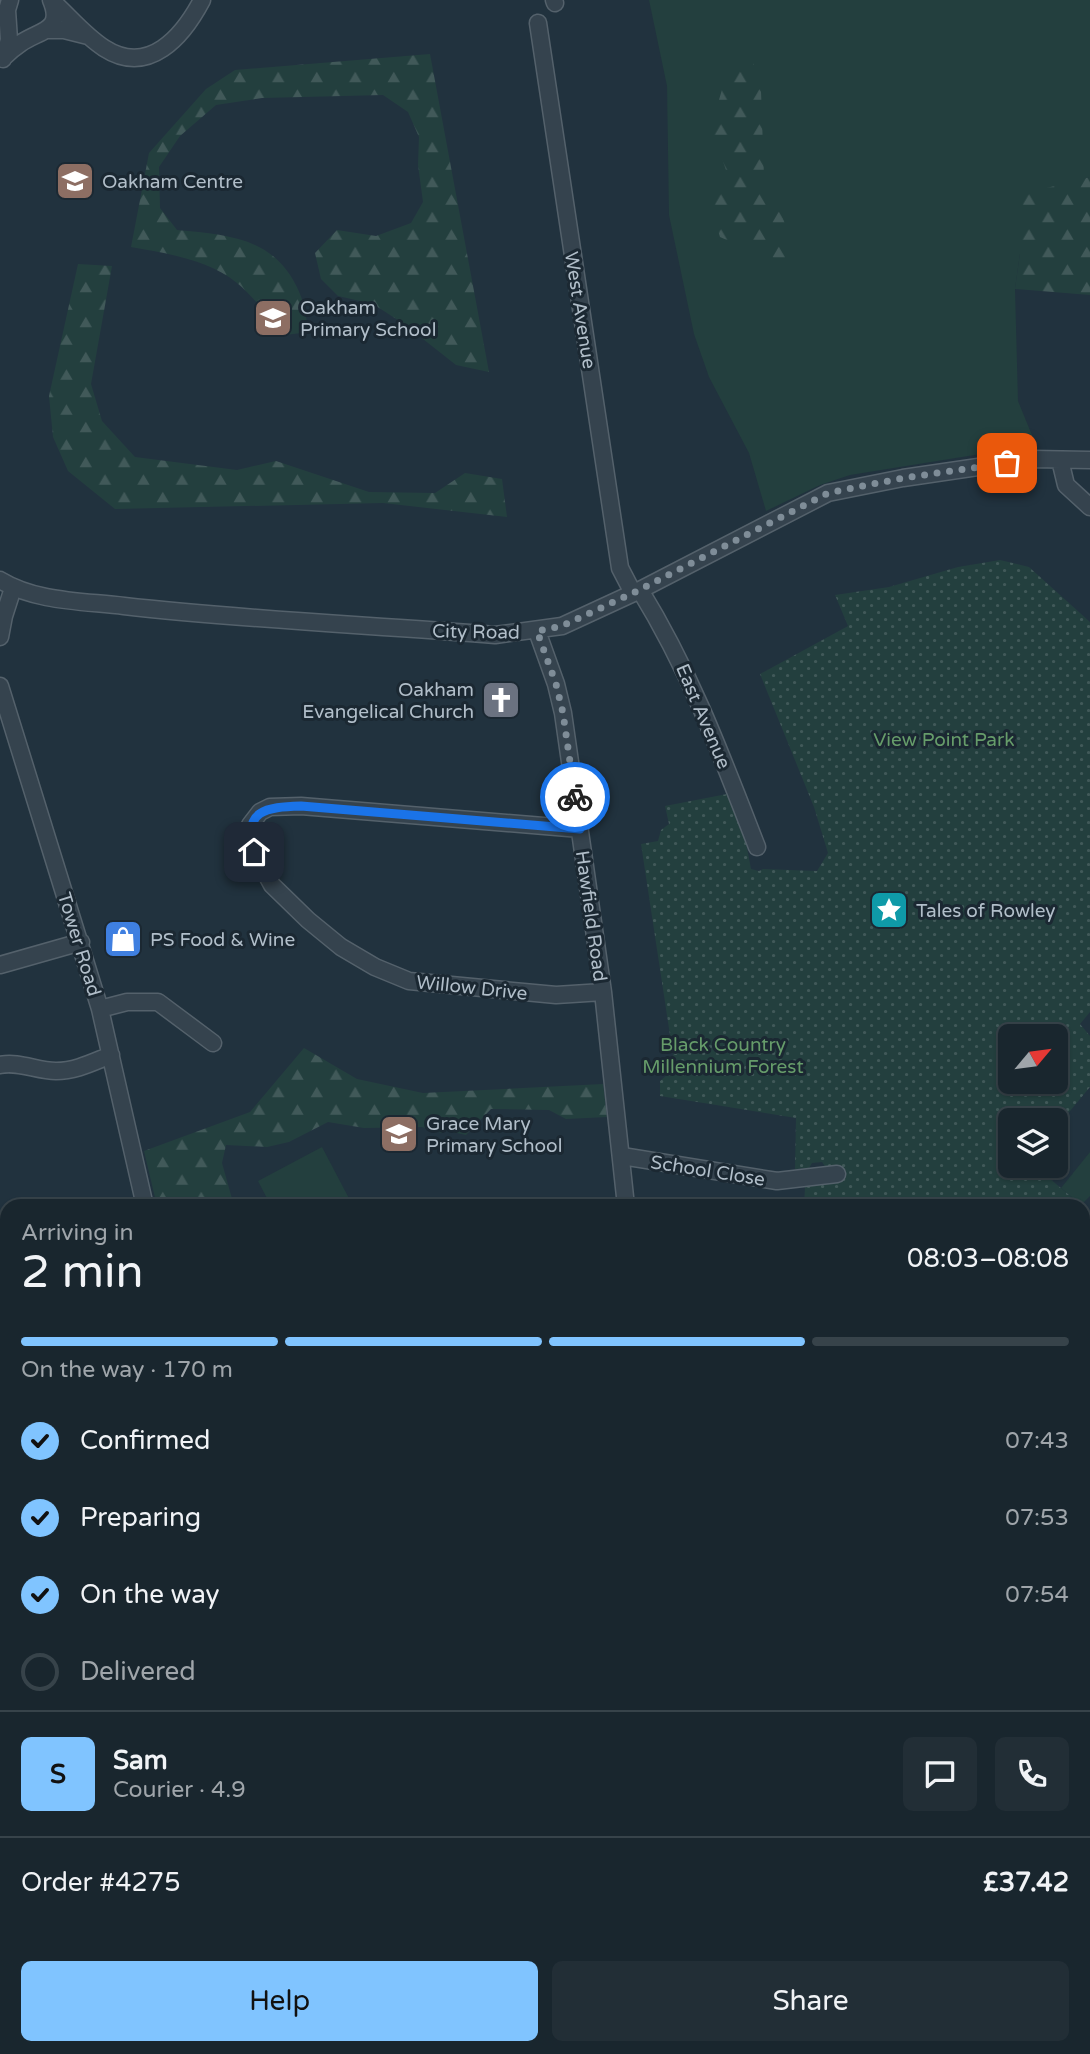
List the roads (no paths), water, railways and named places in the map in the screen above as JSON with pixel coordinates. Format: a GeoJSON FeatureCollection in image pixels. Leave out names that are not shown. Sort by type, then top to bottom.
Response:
{"type":"FeatureCollection","features":[{"type":"Feature","properties":{"kind":"street"},"geometry":{"type":"LineString","coordinates":[[51,0],[106,50],[139,58],[148,56],[180,35],[202,0]]}},
{"type":"Feature","properties":{"kind":"street"},"geometry":{"type":"LineString","coordinates":[[2,60],[22,42],[41,33],[54,16],[51,0]]}},
{"type":"Feature","properties":{"kind":"street"},"geometry":{"type":"LineString","coordinates":[[10,5],[15,30],[21,34],[64,30],[88,36]]}},
{"type":"Feature","properties":{"kind":"street"},"geometry":{"type":"LineString","coordinates":[[2,60],[10,32],[10,5]]}},
{"type":"Feature","properties":{"kind":"street","name":"West Avenue"},"geometry":{"type":"LineString","coordinates":[[538,23],[620,568],[636,591]]}},
{"type":"Feature","properties":{"kind":"street"},"geometry":{"type":"LineString","coordinates":[[1060,460],[1066,485],[1090,506]]}},
{"type":"Feature","properties":{"kind":"street","name":"City Road"},"geometry":{"type":"LineString","coordinates":[[7,584],[48,597],[170,611],[495,635],[537,631],[562,626],[636,591],[828,493],[903,478],[1020,461],[1090,460]]}},
{"type":"Feature","properties":{"kind":"street"},"geometry":{"type":"LineString","coordinates":[[0,636],[7,584]]}},
{"type":"Feature","properties":{"kind":"street","name":"East Avenue"},"geometry":{"type":"LineString","coordinates":[[636,591],[681,661],[705,712],[757,847]]}},
{"type":"Feature","properties":{"kind":"street","name":"Hawfield Road"},"geometry":{"type":"LineString","coordinates":[[537,631],[563,713],[603,992],[625,1199]]}},
{"type":"Feature","properties":{"kind":"street","name":"Tower Road"},"geometry":{"type":"LineString","coordinates":[[0,686],[4,716],[81,942],[100,1009],[143,1199]]}},
{"type":"Feature","properties":{"kind":"street","name":"Willow Drive"},"geometry":{"type":"LineString","coordinates":[[580,829],[301,806],[270,807],[260,812],[250,825],[250,837],[254,852],[272,885],[341,947],[375,967],[409,981],[453,986],[556,995],[603,992]]}},
{"type":"Feature","properties":{"kind":"street"},"geometry":{"type":"LineString","coordinates":[[0,965],[81,942]]}},
{"type":"Feature","properties":{"kind":"street"},"geometry":{"type":"LineString","coordinates":[[100,1009],[127,1002],[158,1002],[214,1043]]}},
{"type":"Feature","properties":{"kind":"street"},"geometry":{"type":"LineString","coordinates":[[0,1065],[9,1063],[54,1071],[72,1070],[111,1055]]}},
{"type":"Feature","properties":{"kind":"street","name":"School Close"},"geometry":{"type":"LineString","coordinates":[[622,1156],[777,1181],[836,1174]]}},
{"type":"Feature","properties":{"kind":"place","name":"Oakham Centre"},"geometry":{"type":"Point","coordinates":[75,181]}},
{"type":"Feature","properties":{"kind":"place","name":"Oakham Primary School"},"geometry":{"type":"Point","coordinates":[273,318]}},
{"type":"Feature","properties":{"kind":"place","name":"Oakham Evangelical Church"},"geometry":{"type":"Point","coordinates":[501,700]}},
{"type":"Feature","properties":{"kind":"place","name":"Tales of Rowley"},"geometry":{"type":"Point","coordinates":[889,910]}},
{"type":"Feature","properties":{"kind":"place","name":"PS Food & Wine"},"geometry":{"type":"Point","coordinates":[123,939]}},
{"type":"Feature","properties":{"kind":"place","name":"Grace Mary Primary School"},"geometry":{"type":"Point","coordinates":[399,1134]}},
{"type":"Feature","properties":{"kind":"park label","name":"View Point Park"},"geometry":{"type":"Point","coordinates":[944,739]}},
{"type":"Feature","properties":{"kind":"park label","name":"Black Country Millennium Forest"},"geometry":{"type":"Point","coordinates":[723,1055]}}]}
